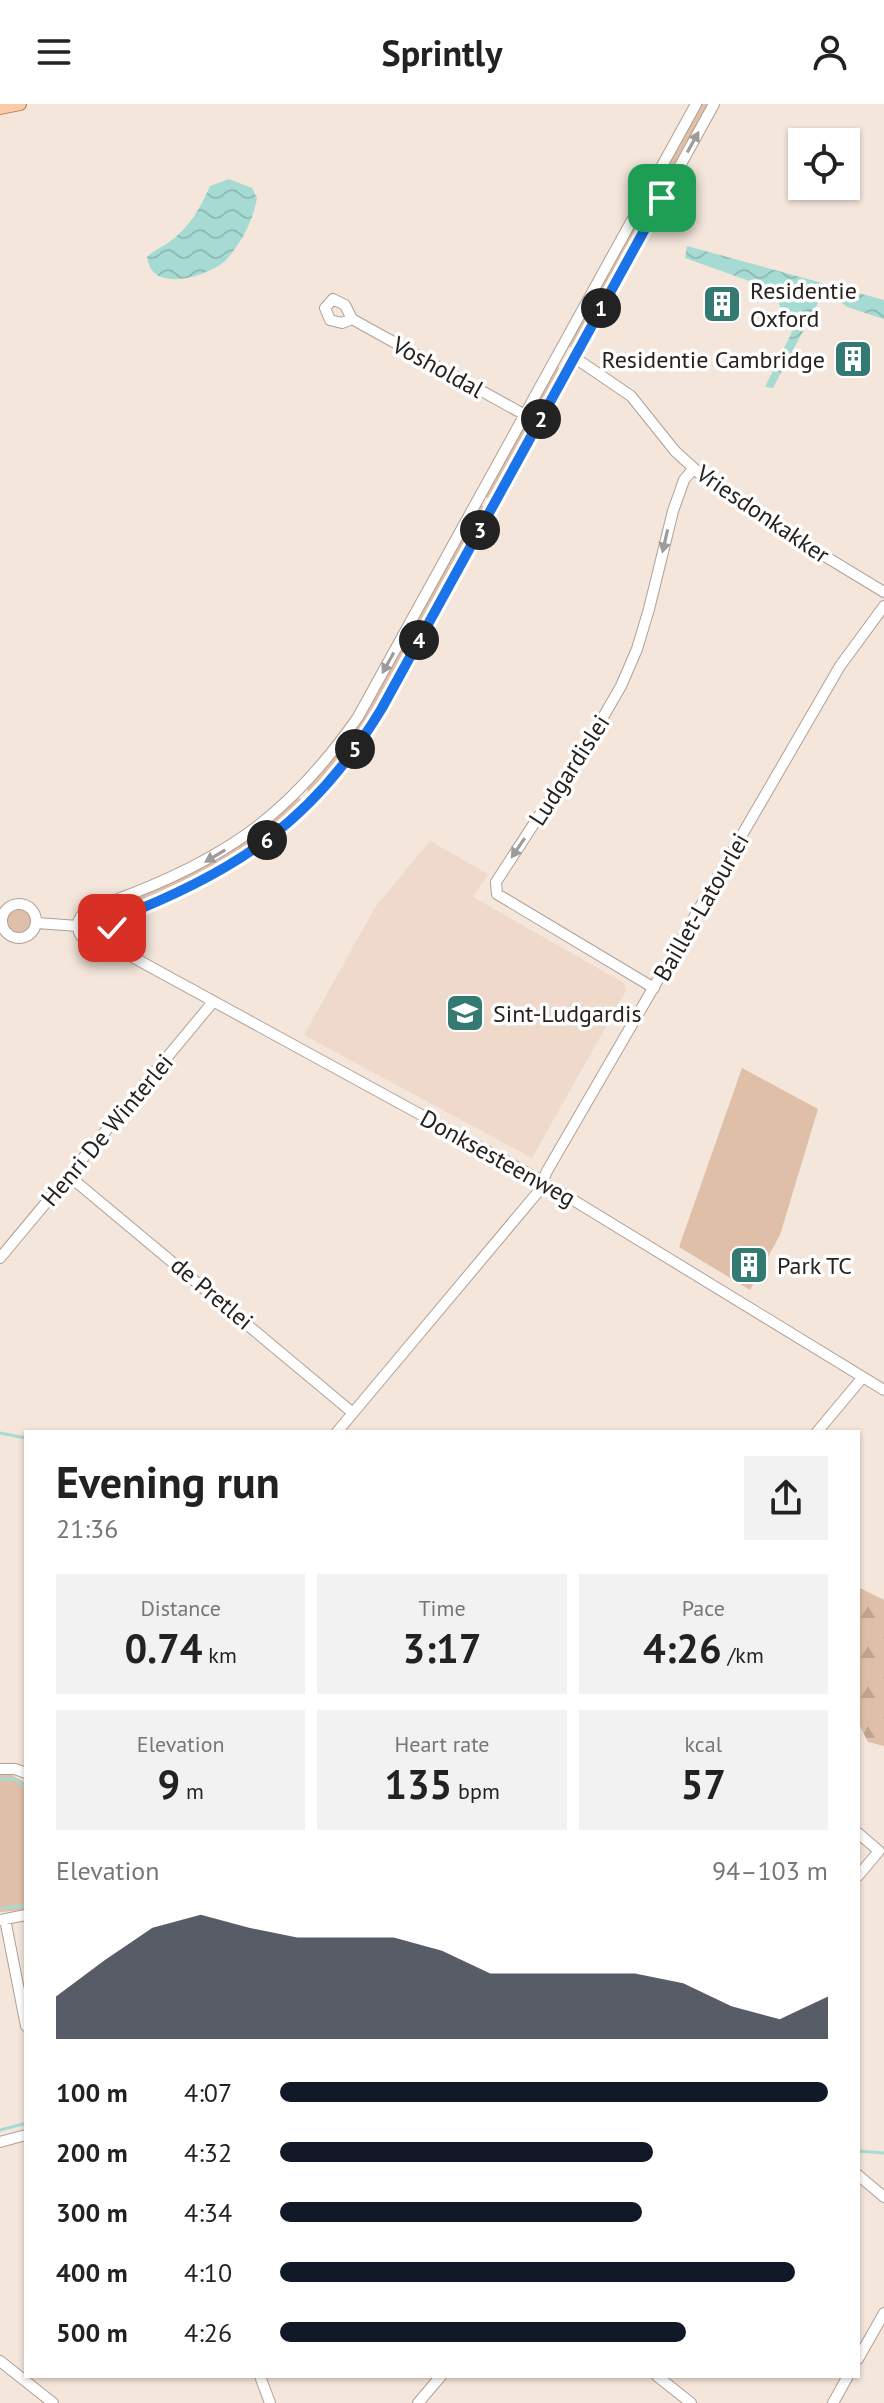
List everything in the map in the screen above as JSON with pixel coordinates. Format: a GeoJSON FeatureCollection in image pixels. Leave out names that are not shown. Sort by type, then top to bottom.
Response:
{"type":"FeatureCollection","features":[{"type":"Feature","properties":{"kind":"main road"},"geometry":{"type":"LineString","coordinates":[[0,108],[20,104]]}},
{"type":"Feature","properties":{"kind":"street"},"geometry":{"type":"LineString","coordinates":[[102,910],[110,902],[160,884],[214,857],[252,831],[299,791],[338,745],[358,717],[696,104]]}},
{"type":"Feature","properties":{"kind":"street"},"geometry":{"type":"LineString","coordinates":[[106,939],[117,918],[164,900],[226,868],[273,836],[310,802],[356,747],[714,104]]}},
{"type":"Feature","properties":{"kind":"street"},"geometry":{"type":"LineString","coordinates":[[648,190],[662,198]]}},
{"type":"Feature","properties":{"kind":"street","name":"Vosholdal"},"geometry":{"type":"LineString","coordinates":[[352,319],[525,415]]}},
{"type":"Feature","properties":{"kind":"street","name":"Vriesdonkakker"},"geometry":{"type":"LineString","coordinates":[[581,362],[631,396],[693,469],[744,507],[884,592]]}},
{"type":"Feature","properties":{"kind":"street","name":"Ludgardislei"},"geometry":{"type":"LineString","coordinates":[[654,988],[497,894],[496,882],[621,686],[649,609],[673,511],[684,480],[693,469]]}},
{"type":"Feature","properties":{"kind":"street"},"geometry":{"type":"LineString","coordinates":[[479,499],[492,506]]}},
{"type":"Feature","properties":{"kind":"street","name":"Baillet-Latourlei"},"geometry":{"type":"LineString","coordinates":[[339,1430],[538,1192],[840,666],[884,606]]}},
{"type":"Feature","properties":{"kind":"street"},"geometry":{"type":"LineString","coordinates":[[299,791],[310,802]]}},
{"type":"Feature","properties":{"kind":"street"},"geometry":{"type":"LineString","coordinates":[[0,897],[12,905],[28,906],[36,915],[37,923]]}},
{"type":"Feature","properties":{"kind":"street","name":"Donksesteenweg"},"geometry":{"type":"LineString","coordinates":[[12,905],[2,920],[3,933],[22,938],[33,931],[37,923],[78,926],[80,934],[90,942],[98,943],[106,939],[116,948],[213,1002],[542,1181],[884,1390]]}},
{"type":"Feature","properties":{"kind":"street"},"geometry":{"type":"LineString","coordinates":[[78,926],[82,915],[89,910],[102,910],[112,924]]}},
{"type":"Feature","properties":{"kind":"street","name":"Henri De Winterlei"},"geometry":{"type":"LineString","coordinates":[[0,1258],[213,1002]]}},
{"type":"Feature","properties":{"kind":"street","name":"de Pretlei"},"geometry":{"type":"LineString","coordinates":[[69,1176],[353,1413]]}},
{"type":"Feature","properties":{"kind":"street"},"geometry":{"type":"LineString","coordinates":[[819,1430],[863,1377]]}},
{"type":"Feature","properties":{"kind":"street"},"geometry":{"type":"LineString","coordinates":[[0,1769],[21,1771]]}},
{"type":"Feature","properties":{"kind":"street"},"geometry":{"type":"LineString","coordinates":[[860,1834],[882,1851],[860,1874]]}},
{"type":"Feature","properties":{"kind":"street"},"geometry":{"type":"LineString","coordinates":[[24,1915],[2,1919],[24,2017]]}},
{"type":"Feature","properties":{"kind":"street"},"geometry":{"type":"LineString","coordinates":[[0,2142],[24,2136]]}},
{"type":"Feature","properties":{"kind":"street"},"geometry":{"type":"LineString","coordinates":[[860,2177],[884,2197]]}},
{"type":"Feature","properties":{"kind":"street"},"geometry":{"type":"LineString","coordinates":[[860,2355],[884,2313]]}},
{"type":"Feature","properties":{"kind":"street"},"geometry":{"type":"LineString","coordinates":[[0,2361],[53,2403]]}},
{"type":"Feature","properties":{"kind":"street"},"geometry":{"type":"LineString","coordinates":[[261,2378],[270,2403]]}},
{"type":"Feature","properties":{"kind":"street"},"geometry":{"type":"LineString","coordinates":[[418,2403],[439,2378]]}},
{"type":"Feature","properties":{"kind":"street"},"geometry":{"type":"LineString","coordinates":[[660,2378],[691,2403]]}},
{"type":"Feature","properties":{"kind":"street"},"geometry":{"type":"LineString","coordinates":[[833,2403],[847,2378]]}},
{"type":"Feature","properties":{"kind":"shaded area","name":"Sint-Ludgardis"},"geometry":{"type":"Polygon","coordinates":[[[430,841],[488,874],[473,897],[624,983],[626,991],[532,1158],[304,1035],[376,906],[430,841]]]}},
{"type":"Feature","properties":{"kind":"green space"},"geometry":{"type":"Polygon","coordinates":[[[699,104],[711,104],[662,190],[658,190],[655,187],[699,104]]]}},
{"type":"Feature","properties":{"kind":"green space"},"geometry":{"type":"Polygon","coordinates":[[[650,196],[656,199],[575,350],[567,345],[650,196]]]}},
{"type":"Feature","properties":{"kind":"green space"},"geometry":{"type":"Polygon","coordinates":[[[556,365],[563,371],[490,500],[485,496],[556,365]]]}},
{"type":"Feature","properties":{"kind":"green space"},"geometry":{"type":"Polygon","coordinates":[[[481,505],[486,508],[366,727],[309,795],[307,788],[342,746],[481,505]]]}},
{"type":"Feature","properties":{"kind":"green space"},"geometry":{"type":"Polygon","coordinates":[[[299,798],[303,802],[279,826],[213,872],[120,913],[113,905],[182,878],[229,852],[299,798]]]}},
{"type":"Feature","properties":{"kind":"green space"},"geometry":{"type":"Polygon","coordinates":[[[19,908],[28,912],[32,921],[28,930],[19,934],[10,930],[6,921],[10,912],[19,908]]]}},
{"type":"Feature","properties":{"kind":"green space"},"geometry":{"type":"Polygon","coordinates":[[[95,914],[104,917],[107,926],[104,935],[95,938],[86,935],[83,926],[86,917],[95,914]]]}},
{"type":"Feature","properties":{"kind":"green space"},"geometry":{"type":"Polygon","coordinates":[[[742,1068],[818,1109],[780,1235],[750,1290],[679,1247],[742,1068]]]}},
{"type":"Feature","properties":{"kind":"green space"},"geometry":{"type":"Polygon","coordinates":[[[860,1588],[884,1600],[884,1746],[868,1742],[860,1726],[860,1588]]]}},
{"type":"Feature","properties":{"kind":"green space"},"geometry":{"type":"Polygon","coordinates":[[[10,1774],[24,1782],[24,1910],[0,1912],[0,1775],[10,1774]]]}},
{"type":"Feature","properties":{"kind":"water"},"geometry":{"type":"Polygon","coordinates":[[[229,179],[252,188],[257,198],[250,223],[232,253],[219,265],[200,275],[177,279],[158,275],[151,269],[147,257],[188,224],[210,186],[229,179]]]}},
{"type":"Feature","properties":{"kind":"water"},"geometry":{"type":"Polygon","coordinates":[[[687,246],[884,300],[884,319],[847,307],[833,297],[821,297],[773,388],[765,387],[792,332],[772,289],[685,258],[687,246]]]}},
{"type":"Feature","properties":{"kind":"waterway"},"geometry":{"type":"LineString","coordinates":[[0,1433],[24,1438]]}},
{"type":"Feature","properties":{"kind":"waterway"},"geometry":{"type":"LineString","coordinates":[[0,1779],[14,1779],[24,1786]]}},
{"type":"Feature","properties":{"kind":"waterway"},"geometry":{"type":"LineString","coordinates":[[3,1908],[24,1905]]}},
{"type":"Feature","properties":{"kind":"waterway"},"geometry":{"type":"LineString","coordinates":[[0,2130],[23,2124]]}},
{"type":"Feature","properties":{"kind":"waterway"},"geometry":{"type":"LineString","coordinates":[[860,2151],[884,2153]]}},
{"type":"Feature","properties":{"kind":"place","name":"Residentie Oxford"},"geometry":{"type":"Point","coordinates":[722,304]}},
{"type":"Feature","properties":{"kind":"place","name":"Residentie Cambridge"},"geometry":{"type":"Point","coordinates":[853,359]}},
{"type":"Feature","properties":{"kind":"place","name":"Sint-Ludgardis"},"geometry":{"type":"Point","coordinates":[465,1013]}},
{"type":"Feature","properties":{"kind":"place","name":"Park TC"},"geometry":{"type":"Point","coordinates":[749,1265]}},
{"type":"Feature","properties":{"kind":"route"},"geometry":{"type":"LineString","coordinates":[[112,928],[117,918],[206,880],[273,836],[310,802],[356,747],[382,708],[662,198]]}}]}
